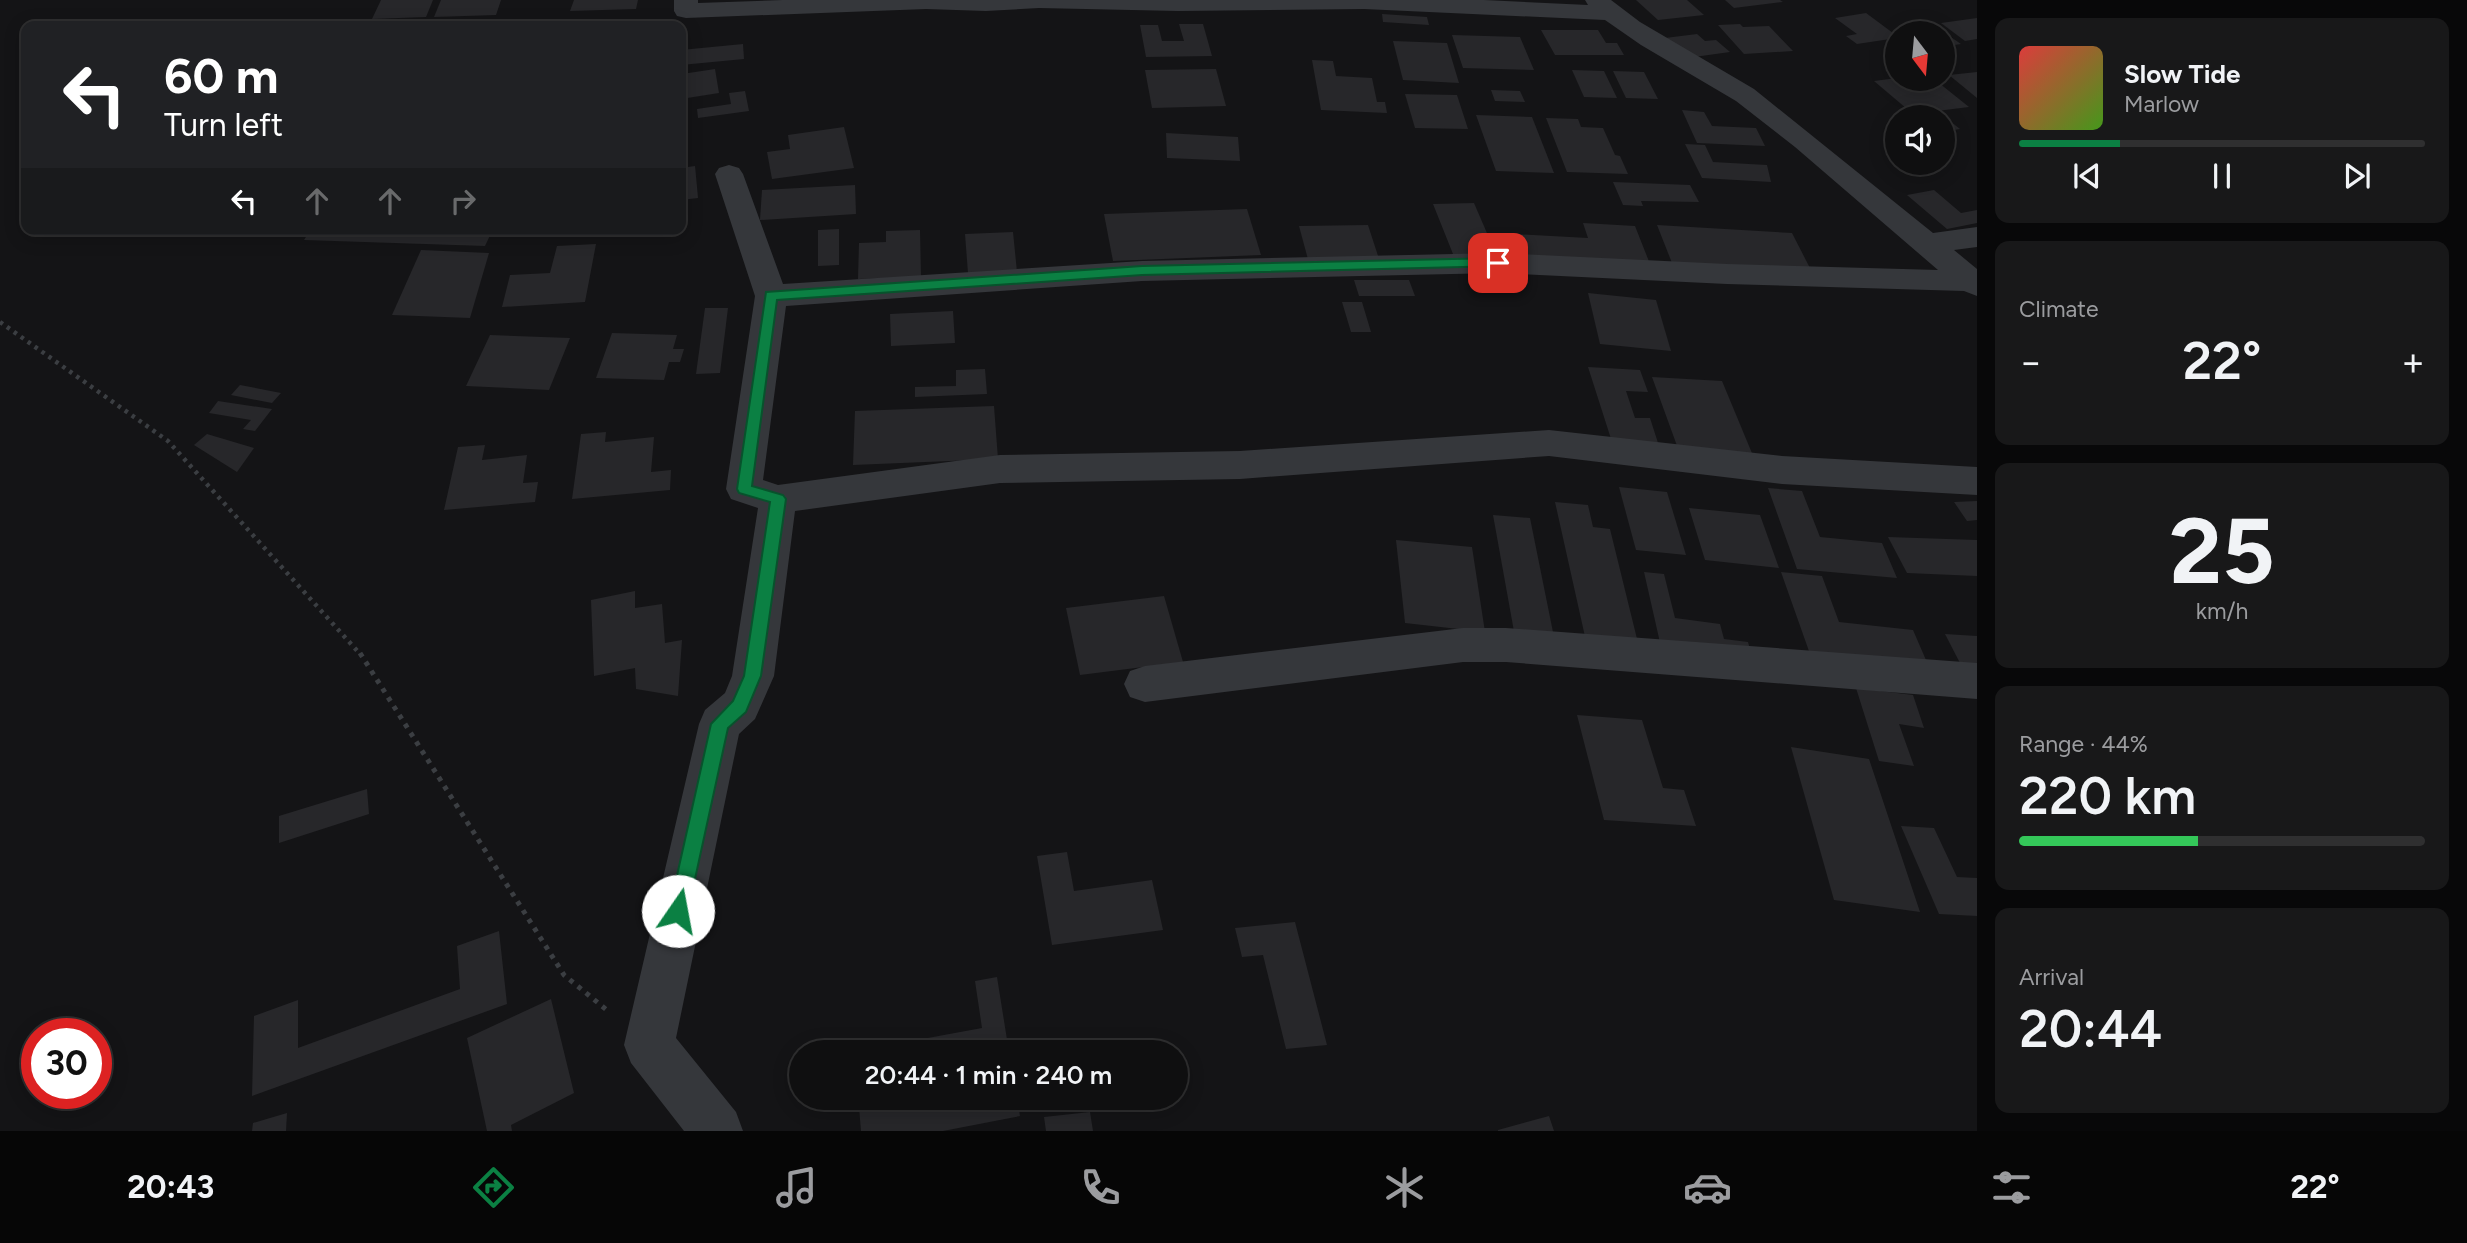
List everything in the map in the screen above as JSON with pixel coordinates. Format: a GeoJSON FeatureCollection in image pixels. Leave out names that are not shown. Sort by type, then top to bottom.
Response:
{"type":"FeatureCollection","features":[{"type":"Feature","properties":{"kind":"street"},"geometry":{"type":"LineString","coordinates":[[687,0],[685,11],[926,2],[986,4],[1039,1],[1178,4],[1364,2],[1604,7],[1646,38],[1730,85],[1775,117],[1974,283]]}},
{"type":"Feature","properties":{"kind":"street"},"geometry":{"type":"LineString","coordinates":[[729,174],[771,296],[744,489],[778,499],[1000,469],[1240,465],[1549,443],[1783,470],[1977,481]]}},
{"type":"Feature","properties":{"kind":"street"},"geometry":{"type":"LineString","coordinates":[[1927,244],[1977,237]]}},
{"type":"Feature","properties":{"kind":"street"},"geometry":{"type":"LineString","coordinates":[[771,296],[1142,271],[1498,263],[1974,283]]}},
{"type":"Feature","properties":{"kind":"street"},"geometry":{"type":"LineString","coordinates":[[717,1131],[649,1045],[720,724],[740,706],[752,676],[778,499]]}},
{"type":"Feature","properties":{"kind":"street"},"geometry":{"type":"LineString","coordinates":[[1145,684],[1463,645],[1506,645],[1977,681]]}},
{"type":"Feature","properties":{"kind":"path"},"geometry":{"type":"LineString","coordinates":[[0,322],[168,441],[360,653],[564,975],[649,1045]]}},
{"type":"Feature","properties":{"kind":"building"},"geometry":{"type":"Polygon","coordinates":[[[381,0],[433,0],[426,17],[372,19],[381,0]]]}},
{"type":"Feature","properties":{"kind":"building"},"geometry":{"type":"Polygon","coordinates":[[[441,0],[501,0],[496,15],[434,17],[441,0]]]}},
{"type":"Feature","properties":{"kind":"building"},"geometry":{"type":"Polygon","coordinates":[[[574,0],[638,0],[636,9],[570,11],[574,0]]]}},
{"type":"Feature","properties":{"kind":"building"},"geometry":{"type":"Polygon","coordinates":[[[1636,0],[1687,0],[1704,15],[1658,20],[1636,0]]]}},
{"type":"Feature","properties":{"kind":"building"},"geometry":{"type":"Polygon","coordinates":[[[1725,0],[1780,0],[1783,2],[1734,8],[1725,0]]]}},
{"type":"Feature","properties":{"kind":"building"},"geometry":{"type":"Polygon","coordinates":[[[1866,13],[1885,27],[1885,40],[1857,44],[1846,36],[1857,34],[1835,18],[1866,13]]]}},
{"type":"Feature","properties":{"kind":"building"},"geometry":{"type":"Polygon","coordinates":[[[1382,14],[1427,17],[1429,25],[1383,22],[1382,14]]]}},
{"type":"Feature","properties":{"kind":"building"},"geometry":{"type":"Polygon","coordinates":[[[1977,18],[1977,39],[1965,41],[1955,34],[1955,21],[1977,18]]]}},
{"type":"Feature","properties":{"kind":"building"},"geometry":{"type":"Polygon","coordinates":[[[1179,24],[1203,24],[1212,56],[1146,57],[1140,25],[1158,25],[1162,41],[1184,41],[1179,24]]]}},
{"type":"Feature","properties":{"kind":"building"},"geometry":{"type":"Polygon","coordinates":[[[1740,24],[1743,27],[1769,26],[1793,51],[1744,54],[1718,25],[1740,24]]]}},
{"type":"Feature","properties":{"kind":"building"},"geometry":{"type":"Polygon","coordinates":[[[1541,30],[1598,30],[1606,43],[1617,43],[1624,55],[1555,55],[1541,30]]]}},
{"type":"Feature","properties":{"kind":"building"},"geometry":{"type":"Polygon","coordinates":[[[1697,34],[1705,41],[1716,40],[1730,52],[1687,58],[1665,38],[1697,34]]]}},
{"type":"Feature","properties":{"kind":"building"},"geometry":{"type":"Polygon","coordinates":[[[1452,35],[1520,37],[1534,70],[1463,68],[1452,35]]]}},
{"type":"Feature","properties":{"kind":"building"},"geometry":{"type":"Polygon","coordinates":[[[1393,41],[1447,43],[1459,83],[1403,80],[1393,41]]]}},
{"type":"Feature","properties":{"kind":"building"},"geometry":{"type":"Polygon","coordinates":[[[743,44],[744,59],[686,65],[686,50],[743,44]]]}},
{"type":"Feature","properties":{"kind":"building"},"geometry":{"type":"Polygon","coordinates":[[[1312,60],[1333,61],[1336,76],[1372,78],[1377,102],[1385,102],[1387,113],[1321,110],[1312,60]]]}},
{"type":"Feature","properties":{"kind":"building"},"geometry":{"type":"Polygon","coordinates":[[[715,69],[719,93],[686,98],[686,73],[715,69]]]}},
{"type":"Feature","properties":{"kind":"building"},"geometry":{"type":"Polygon","coordinates":[[[1216,69],[1226,106],[1152,108],[1145,70],[1216,69]]]}},
{"type":"Feature","properties":{"kind":"building"},"geometry":{"type":"Polygon","coordinates":[[[1572,70],[1604,71],[1617,98],[1584,97],[1572,70]]]}},
{"type":"Feature","properties":{"kind":"building"},"geometry":{"type":"Polygon","coordinates":[[[1613,71],[1644,72],[1658,99],[1626,98],[1613,71]]]}},
{"type":"Feature","properties":{"kind":"building"},"geometry":{"type":"Polygon","coordinates":[[[1977,72],[1977,98],[1955,80],[1955,74],[1977,72]]]}},
{"type":"Feature","properties":{"kind":"building"},"geometry":{"type":"Polygon","coordinates":[[[1885,80],[1885,90],[1874,81],[1885,80]]]}},
{"type":"Feature","properties":{"kind":"building"},"geometry":{"type":"Polygon","coordinates":[[[1491,90],[1520,91],[1525,102],[1495,101],[1491,90]]]}},
{"type":"Feature","properties":{"kind":"building"},"geometry":{"type":"Polygon","coordinates":[[[745,91],[749,111],[698,118],[697,109],[731,104],[729,93],[745,91]]]}},
{"type":"Feature","properties":{"kind":"building"},"geometry":{"type":"Polygon","coordinates":[[[1886,91],[1949,91],[1969,107],[1955,109],[1955,105],[1902,105],[1886,91]]]}},
{"type":"Feature","properties":{"kind":"building"},"geometry":{"type":"Polygon","coordinates":[[[1405,94],[1457,95],[1468,129],[1415,128],[1405,94]]]}},
{"type":"Feature","properties":{"kind":"building"},"geometry":{"type":"Polygon","coordinates":[[[1682,110],[1704,112],[1712,126],[1756,128],[1765,146],[1697,143],[1682,110]]]}},
{"type":"Feature","properties":{"kind":"building"},"geometry":{"type":"Polygon","coordinates":[[[1476,115],[1532,117],[1554,173],[1496,171],[1476,115]]]}},
{"type":"Feature","properties":{"kind":"building"},"geometry":{"type":"Polygon","coordinates":[[[1546,118],[1578,119],[1581,127],[1603,128],[1615,155],[1620,156],[1628,174],[1567,172],[1546,118]]]}},
{"type":"Feature","properties":{"kind":"building"},"geometry":{"type":"Polygon","coordinates":[[[844,127],[854,168],[772,179],[767,152],[790,149],[788,135],[844,127]]]}},
{"type":"Feature","properties":{"kind":"building"},"geometry":{"type":"Polygon","coordinates":[[[1166,133],[1238,137],[1240,161],[1167,158],[1166,133]]]}},
{"type":"Feature","properties":{"kind":"building"},"geometry":{"type":"Polygon","coordinates":[[[1685,144],[1705,145],[1713,162],[1767,165],[1771,182],[1702,178],[1685,144]]]}},
{"type":"Feature","properties":{"kind":"building"},"geometry":{"type":"Polygon","coordinates":[[[695,166],[698,198],[686,199],[686,167],[695,166]]]}},
{"type":"Feature","properties":{"kind":"building"},"geometry":{"type":"Polygon","coordinates":[[[1613,182],[1690,185],[1699,202],[1641,201],[1643,206],[1623,205],[1613,182]]]}},
{"type":"Feature","properties":{"kind":"building"},"geometry":{"type":"Polygon","coordinates":[[[855,185],[856,214],[760,220],[762,190],[855,185]]]}},
{"type":"Feature","properties":{"kind":"building"},"geometry":{"type":"Polygon","coordinates":[[[1934,190],[1961,213],[1977,210],[1977,223],[1947,229],[1907,195],[1934,190]]]}},
{"type":"Feature","properties":{"kind":"building"},"geometry":{"type":"Polygon","coordinates":[[[1474,203],[1496,254],[1453,254],[1433,204],[1474,203]]]}},
{"type":"Feature","properties":{"kind":"building"},"geometry":{"type":"Polygon","coordinates":[[[1247,209],[1261,255],[1113,261],[1104,214],[1247,209]]]}},
{"type":"Feature","properties":{"kind":"building"},"geometry":{"type":"Polygon","coordinates":[[[1583,223],[1635,226],[1650,264],[1520,256],[1514,234],[1588,238],[1583,223]]]}},
{"type":"Feature","properties":{"kind":"building"},"geometry":{"type":"Polygon","coordinates":[[[1368,225],[1380,262],[1309,263],[1299,226],[1368,225]]]}},
{"type":"Feature","properties":{"kind":"building"},"geometry":{"type":"Polygon","coordinates":[[[1657,225],[1792,233],[1812,272],[1672,263],[1657,225]]]}},
{"type":"Feature","properties":{"kind":"building"},"geometry":{"type":"Polygon","coordinates":[[[839,229],[839,265],[818,266],[818,230],[839,229]]]}},
{"type":"Feature","properties":{"kind":"building"},"geometry":{"type":"Polygon","coordinates":[[[920,230],[921,277],[858,279],[859,243],[886,242],[886,231],[920,230]]]}},
{"type":"Feature","properties":{"kind":"building"},"geometry":{"type":"Polygon","coordinates":[[[1013,232],[1017,272],[968,273],[965,234],[1013,232]]]}},
{"type":"Feature","properties":{"kind":"building"},"geometry":{"type":"Polygon","coordinates":[[[307,235],[490,235],[485,246],[304,240],[307,235]]]}},
{"type":"Feature","properties":{"kind":"building"},"geometry":{"type":"Polygon","coordinates":[[[596,244],[585,302],[502,307],[510,275],[550,273],[557,246],[596,244]]]}},
{"type":"Feature","properties":{"kind":"building"},"geometry":{"type":"Polygon","coordinates":[[[421,250],[489,253],[470,318],[392,315],[421,250]]]}},
{"type":"Feature","properties":{"kind":"building"},"geometry":{"type":"Polygon","coordinates":[[[1354,280],[1409,280],[1415,296],[1359,296],[1354,280]]]}},
{"type":"Feature","properties":{"kind":"building"},"geometry":{"type":"Polygon","coordinates":[[[1588,293],[1656,300],[1671,351],[1600,344],[1588,293]]]}},
{"type":"Feature","properties":{"kind":"building"},"geometry":{"type":"Polygon","coordinates":[[[1342,302],[1362,302],[1371,332],[1351,332],[1342,302]]]}},
{"type":"Feature","properties":{"kind":"building"},"geometry":{"type":"Polygon","coordinates":[[[705,308],[728,308],[720,373],[696,374],[705,308]]]}},
{"type":"Feature","properties":{"kind":"building"},"geometry":{"type":"Polygon","coordinates":[[[953,311],[955,343],[891,346],[890,314],[953,311]]]}},
{"type":"Feature","properties":{"kind":"building"},"geometry":{"type":"Polygon","coordinates":[[[612,333],[677,335],[673,349],[684,349],[680,362],[669,362],[664,380],[596,378],[612,333]]]}},
{"type":"Feature","properties":{"kind":"building"},"geometry":{"type":"Polygon","coordinates":[[[490,335],[570,338],[549,390],[466,386],[490,335]]]}},
{"type":"Feature","properties":{"kind":"building"},"geometry":{"type":"Polygon","coordinates":[[[1588,367],[1640,370],[1648,392],[1626,391],[1635,418],[1650,418],[1659,446],[1612,442],[1588,367]]]}},
{"type":"Feature","properties":{"kind":"building"},"geometry":{"type":"Polygon","coordinates":[[[985,369],[987,394],[915,397],[915,387],[956,386],[956,370],[985,369]]]}},
{"type":"Feature","properties":{"kind":"building"},"geometry":{"type":"Polygon","coordinates":[[[1652,377],[1722,381],[1754,458],[1680,454],[1652,377]]]}},
{"type":"Feature","properties":{"kind":"building"},"geometry":{"type":"Polygon","coordinates":[[[240,385],[281,393],[272,403],[231,395],[240,385]]]}},
{"type":"Feature","properties":{"kind":"building"},"geometry":{"type":"Polygon","coordinates":[[[218,401],[272,409],[255,431],[243,429],[251,420],[209,413],[218,401]]]}},
{"type":"Feature","properties":{"kind":"building"},"geometry":{"type":"Polygon","coordinates":[[[994,406],[998,459],[853,465],[855,411],[994,406]]]}},
{"type":"Feature","properties":{"kind":"building"},"geometry":{"type":"Polygon","coordinates":[[[606,432],[605,442],[654,437],[651,472],[671,470],[670,490],[572,499],[581,434],[606,432]]]}},
{"type":"Feature","properties":{"kind":"building"},"geometry":{"type":"Polygon","coordinates":[[[207,434],[254,448],[237,472],[194,445],[207,434]]]}},
{"type":"Feature","properties":{"kind":"building"},"geometry":{"type":"Polygon","coordinates":[[[485,445],[482,460],[527,455],[523,483],[538,482],[535,502],[444,510],[458,447],[485,445]]]}},
{"type":"Feature","properties":{"kind":"building"},"geometry":{"type":"Polygon","coordinates":[[[1619,487],[1667,492],[1686,555],[1636,550],[1619,487]]]}},
{"type":"Feature","properties":{"kind":"building"},"geometry":{"type":"Polygon","coordinates":[[[1768,488],[1802,491],[1820,537],[1882,543],[1897,578],[1797,569],[1768,488]]]}},
{"type":"Feature","properties":{"kind":"building"},"geometry":{"type":"Polygon","coordinates":[[[1977,501],[1977,520],[1967,521],[1954,502],[1977,501]]]}},
{"type":"Feature","properties":{"kind":"building"},"geometry":{"type":"Polygon","coordinates":[[[1555,502],[1588,505],[1593,527],[1610,529],[1639,647],[1586,641],[1555,502]]]}},
{"type":"Feature","properties":{"kind":"building"},"geometry":{"type":"Polygon","coordinates":[[[1689,508],[1760,515],[1779,568],[1705,560],[1689,508]]]}},
{"type":"Feature","properties":{"kind":"building"},"geometry":{"type":"Polygon","coordinates":[[[1493,515],[1530,518],[1555,642],[1515,637],[1493,515]]]}},
{"type":"Feature","properties":{"kind":"building"},"geometry":{"type":"Polygon","coordinates":[[[1888,537],[1977,540],[1977,576],[1907,573],[1888,537]]]}},
{"type":"Feature","properties":{"kind":"building"},"geometry":{"type":"Polygon","coordinates":[[[1396,540],[1472,547],[1485,632],[1405,623],[1396,540]]]}},
{"type":"Feature","properties":{"kind":"building"},"geometry":{"type":"Polygon","coordinates":[[[1644,572],[1664,574],[1675,618],[1720,624],[1724,639],[1748,642],[1753,660],[1661,647],[1644,572]]]}},
{"type":"Feature","properties":{"kind":"building"},"geometry":{"type":"Polygon","coordinates":[[[1781,572],[1822,576],[1839,622],[1913,630],[1929,667],[1810,654],[1781,572]]]}},
{"type":"Feature","properties":{"kind":"building"},"geometry":{"type":"Polygon","coordinates":[[[635,591],[635,608],[662,604],[665,643],[682,640],[678,696],[636,689],[635,668],[594,676],[591,600],[635,591]]]}},
{"type":"Feature","properties":{"kind":"building"},"geometry":{"type":"Polygon","coordinates":[[[1164,596],[1183,662],[1080,675],[1066,608],[1164,596]]]}},
{"type":"Feature","properties":{"kind":"building"},"geometry":{"type":"Polygon","coordinates":[[[1945,634],[1977,636],[1977,666],[1961,665],[1945,634]]]}},
{"type":"Feature","properties":{"kind":"building"},"geometry":{"type":"Polygon","coordinates":[[[1856,688],[1913,695],[1924,728],[1899,724],[1914,766],[1879,761],[1856,688]]]}},
{"type":"Feature","properties":{"kind":"building"},"geometry":{"type":"Polygon","coordinates":[[[1577,715],[1642,720],[1663,788],[1684,790],[1696,826],[1604,820],[1577,715]]]}},
{"type":"Feature","properties":{"kind":"building"},"geometry":{"type":"Polygon","coordinates":[[[1791,747],[1869,759],[1920,912],[1834,900],[1791,747]]]}},
{"type":"Feature","properties":{"kind":"building"},"geometry":{"type":"Polygon","coordinates":[[[367,789],[369,814],[279,843],[279,816],[367,789]]]}},
{"type":"Feature","properties":{"kind":"building"},"geometry":{"type":"Polygon","coordinates":[[[1901,826],[1934,828],[1957,877],[1977,878],[1977,916],[1939,914],[1901,826]]]}},
{"type":"Feature","properties":{"kind":"building"},"geometry":{"type":"Polygon","coordinates":[[[1067,852],[1074,891],[1152,880],[1163,930],[1052,945],[1037,856],[1067,852]]]}},
{"type":"Feature","properties":{"kind":"building"},"geometry":{"type":"Polygon","coordinates":[[[1295,922],[1327,1045],[1286,1049],[1263,955],[1242,957],[1235,928],[1295,922]]]}},
{"type":"Feature","properties":{"kind":"building"},"geometry":{"type":"Polygon","coordinates":[[[499,931],[507,1004],[252,1096],[254,1016],[298,1000],[298,1048],[460,989],[457,946],[499,931]]]}},
{"type":"Feature","properties":{"kind":"building"},"geometry":{"type":"Polygon","coordinates":[[[997,977],[1007,1040],[917,1040],[982,1028],[975,981],[997,977]]]}},
{"type":"Feature","properties":{"kind":"building"},"geometry":{"type":"Polygon","coordinates":[[[551,999],[574,1093],[511,1125],[512,1131],[487,1131],[467,1038],[551,999]]]}},
{"type":"Feature","properties":{"kind":"building"},"geometry":{"type":"Polygon","coordinates":[[[859,1110],[1019,1110],[1020,1116],[943,1131],[861,1131],[859,1110]]]}},
{"type":"Feature","properties":{"kind":"building"},"geometry":{"type":"Polygon","coordinates":[[[1090,1112],[1093,1131],[1046,1131],[1044,1117],[1090,1112]]]}},
{"type":"Feature","properties":{"kind":"building"},"geometry":{"type":"Polygon","coordinates":[[[287,1113],[286,1131],[252,1131],[253,1123],[287,1113]]]}},
{"type":"Feature","properties":{"kind":"building"},"geometry":{"type":"Polygon","coordinates":[[[1549,1116],[1554,1131],[1498,1131],[1498,1130],[1549,1116]]]}},
{"type":"Feature","properties":{"kind":"route"},"geometry":{"type":"LineString","coordinates":[[678,911],[720,724],[740,706],[752,676],[778,499],[744,489],[771,296],[1142,271],[1498,263]]}}]}
